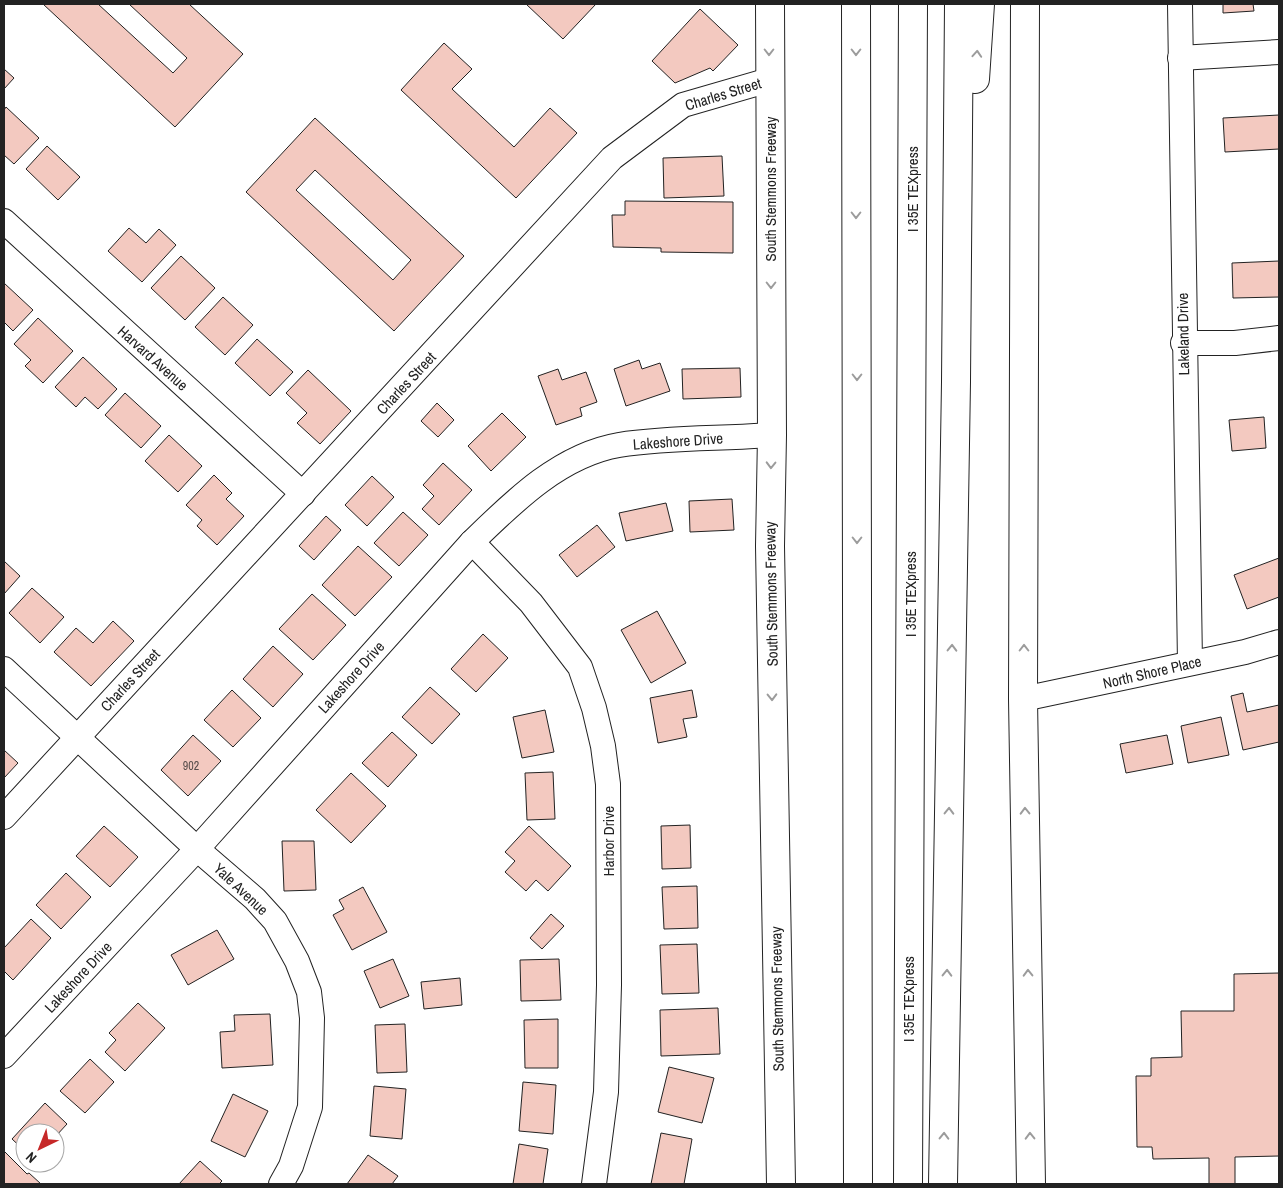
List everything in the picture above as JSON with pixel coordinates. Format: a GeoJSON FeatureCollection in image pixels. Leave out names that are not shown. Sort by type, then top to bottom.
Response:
{"type":"FeatureCollection","features":[{"type":"Feature","properties":{"kind":"main road","name":"South Stemmons Freeway"},"geometry":{"type":"LineString","coordinates":[[770,4],[772,435],[770,546],[781,1184]]}},
{"type":"Feature","properties":{"kind":"main road"},"geometry":{"type":"LineString","coordinates":[[856,4],[858,1184]]}},
{"type":"Feature","properties":{"kind":"main road","name":"I 35E TEXpress"},"geometry":{"type":"LineString","coordinates":[[908,1184],[913,4]]}},
{"type":"Feature","properties":{"kind":"main road"},"geometry":{"type":"LineString","coordinates":[[943,1184],[956,382],[959,4]]}},
{"type":"Feature","properties":{"kind":"main road"},"geometry":{"type":"LineString","coordinates":[[956,382],[980,4]]}},
{"type":"Feature","properties":{"kind":"main road"},"geometry":{"type":"LineString","coordinates":[[1025,4],[1023,699],[1030,1184]]}},
{"type":"Feature","properties":{"kind":"main road"},"geometry":{"type":"LineString","coordinates":[[839,1184],[858,796]]}},
{"type":"Feature","properties":{"kind":"street","name":"Lakeland Drive"},"geometry":{"type":"LineString","coordinates":[[1180,4],[1190,663]]}},
{"type":"Feature","properties":{"kind":"street"},"geometry":{"type":"LineString","coordinates":[[1180,58],[1279,52]]}},
{"type":"Feature","properties":{"kind":"street","name":"Charles Street"},"geometry":{"type":"LineString","coordinates":[[4,817],[612,158],[682,104],[769,80]]}},
{"type":"Feature","properties":{"kind":"street","name":"Harvard Avenue"},"geometry":{"type":"LineString","coordinates":[[4,221],[303,494]]}},
{"type":"Feature","properties":{"kind":"street"},"geometry":{"type":"LineString","coordinates":[[1184,343],[1235,343],[1279,338]]}},
{"type":"Feature","properties":{"kind":"street","name":"Lakeshore Drive"},"geometry":{"type":"LineString","coordinates":[[4,1056],[197,849],[472,542],[512,503],[542,479],[584,456],[618,445],[684,439],[772,435]]}},
{"type":"Feature","properties":{"kind":"street","name":"Harbor Drive"},"geometry":{"type":"LineString","coordinates":[[472,542],[531,603],[580,667],[594,708],[603,746],[608,784],[609,985],[606,1092],[594,1184]]}},
{"type":"Feature","properties":{"kind":"street","name":"North Shore Place"},"geometry":{"type":"LineString","coordinates":[[1023,699],[1245,652],[1279,642]]}},
{"type":"Feature","properties":{"kind":"street","name":"Yale Avenue"},"geometry":{"type":"LineString","coordinates":[[4,669],[197,849],[255,899],[274,921],[297,961],[309,992],[312,1018],[310,1107],[291,1166],[281,1184]]}},
{"type":"Feature","properties":{"kind":"building"},"geometry":{"type":"Polygon","coordinates":[[[43,4],[98,4],[173,73],[187,58],[129,4],[189,4],[243,54],[175,127],[43,4]]]}},
{"type":"Feature","properties":{"kind":"building"},"geometry":{"type":"Polygon","coordinates":[[[526,4],[596,4],[563,39],[526,4]]]}},
{"type":"Feature","properties":{"kind":"building"},"geometry":{"type":"Polygon","coordinates":[[[1223,4],[1253,4],[1254,11],[1223,13],[1223,4]]]}},
{"type":"Feature","properties":{"kind":"building"},"geometry":{"type":"Polygon","coordinates":[[[700,9],[738,45],[713,71],[710,68],[675,83],[652,61],[700,9]]]}},
{"type":"Feature","properties":{"kind":"building"},"geometry":{"type":"Polygon","coordinates":[[[444,43],[472,69],[452,89],[514,147],[550,108],[577,133],[516,198],[401,90],[444,43]]]}},
{"type":"Feature","properties":{"kind":"building"},"geometry":{"type":"Polygon","coordinates":[[[4,69],[14,78],[4,89],[4,69]]]}},
{"type":"Feature","properties":{"kind":"building"},"geometry":{"type":"Polygon","coordinates":[[[6,107],[39,138],[14,164],[4,155],[4,110],[6,107]]]}},
{"type":"Feature","properties":{"kind":"building"},"geometry":{"type":"Polygon","coordinates":[[[1279,115],[1279,149],[1225,152],[1223,118],[1279,115]]]}},
{"type":"Feature","properties":{"kind":"building"},"geometry":{"type":"Polygon","coordinates":[[[315,118],[464,256],[394,331],[246,192],[315,118]],[[315,170],[296,190],[393,280],[411,260],[315,170]]]}},
{"type":"Feature","properties":{"kind":"building"},"geometry":{"type":"Polygon","coordinates":[[[47,146],[80,177],[58,200],[26,169],[47,146]]]}},
{"type":"Feature","properties":{"kind":"building"},"geometry":{"type":"Polygon","coordinates":[[[722,156],[724,196],[664,198],[663,158],[722,156]]]}},
{"type":"Feature","properties":{"kind":"building"},"geometry":{"type":"Polygon","coordinates":[[[625,201],[733,202],[733,253],[661,252],[661,248],[613,247],[612,215],[625,215],[625,201]]]}},
{"type":"Feature","properties":{"kind":"building"},"geometry":{"type":"Polygon","coordinates":[[[129,228],[146,243],[159,229],[176,245],[142,282],[108,251],[129,228]]]}},
{"type":"Feature","properties":{"kind":"building"},"geometry":{"type":"Polygon","coordinates":[[[181,256],[215,288],[185,320],[151,288],[181,256]]]}},
{"type":"Feature","properties":{"kind":"building"},"geometry":{"type":"Polygon","coordinates":[[[1279,261],[1279,297],[1233,298],[1232,263],[1279,261]]]}},
{"type":"Feature","properties":{"kind":"building"},"geometry":{"type":"Polygon","coordinates":[[[4,283],[33,310],[13,331],[4,322],[4,283]]]}},
{"type":"Feature","properties":{"kind":"building"},"geometry":{"type":"Polygon","coordinates":[[[223,297],[253,325],[225,355],[195,327],[223,297]]]}},
{"type":"Feature","properties":{"kind":"building"},"geometry":{"type":"Polygon","coordinates":[[[38,318],[73,351],[43,383],[25,366],[31,360],[14,344],[38,318]]]}},
{"type":"Feature","properties":{"kind":"building"},"geometry":{"type":"Polygon","coordinates":[[[257,339],[293,372],[270,396],[235,363],[257,339]]]}},
{"type":"Feature","properties":{"kind":"building"},"geometry":{"type":"Polygon","coordinates":[[[83,357],[117,389],[98,409],[85,397],[76,407],[55,387],[83,357]]]}},
{"type":"Feature","properties":{"kind":"building"},"geometry":{"type":"Polygon","coordinates":[[[639,360],[642,369],[660,363],[670,391],[626,406],[614,369],[639,360]]]}},
{"type":"Feature","properties":{"kind":"building"},"geometry":{"type":"Polygon","coordinates":[[[740,368],[741,397],[683,399],[682,369],[740,368]]]}},
{"type":"Feature","properties":{"kind":"building"},"geometry":{"type":"Polygon","coordinates":[[[558,369],[562,380],[586,372],[597,402],[580,408],[582,416],[556,425],[538,376],[558,369]]]}},
{"type":"Feature","properties":{"kind":"building"},"geometry":{"type":"Polygon","coordinates":[[[308,370],[351,411],[320,444],[297,423],[307,413],[286,393],[308,370]]]}},
{"type":"Feature","properties":{"kind":"building"},"geometry":{"type":"Polygon","coordinates":[[[125,393],[161,426],[141,448],[105,415],[125,393]]]}},
{"type":"Feature","properties":{"kind":"building"},"geometry":{"type":"Polygon","coordinates":[[[437,403],[454,420],[438,437],[421,421],[437,403]]]}},
{"type":"Feature","properties":{"kind":"building"},"geometry":{"type":"Polygon","coordinates":[[[502,413],[526,437],[491,471],[468,446],[502,413]]]}},
{"type":"Feature","properties":{"kind":"building"},"geometry":{"type":"Polygon","coordinates":[[[1264,417],[1266,448],[1232,451],[1229,420],[1264,417]]]}},
{"type":"Feature","properties":{"kind":"building"},"geometry":{"type":"Polygon","coordinates":[[[169,435],[202,466],[178,492],[145,461],[169,435]]]}},
{"type":"Feature","properties":{"kind":"building"},"geometry":{"type":"Polygon","coordinates":[[[443,463],[472,490],[439,525],[422,509],[434,496],[423,485],[443,463]]]}},
{"type":"Feature","properties":{"kind":"building"},"geometry":{"type":"Polygon","coordinates":[[[214,475],[232,493],[226,499],[244,516],[217,545],[197,526],[202,520],[186,505],[214,475]]]}},
{"type":"Feature","properties":{"kind":"building"},"geometry":{"type":"Polygon","coordinates":[[[372,476],[394,497],[367,526],[345,505],[372,476]]]}},
{"type":"Feature","properties":{"kind":"building"},"geometry":{"type":"Polygon","coordinates":[[[732,499],[734,530],[690,532],[689,501],[732,499]]]}},
{"type":"Feature","properties":{"kind":"building"},"geometry":{"type":"Polygon","coordinates":[[[666,503],[673,531],[626,541],[619,513],[666,503]]]}},
{"type":"Feature","properties":{"kind":"building"},"geometry":{"type":"Polygon","coordinates":[[[403,512],[428,535],[399,566],[374,543],[403,512]]]}},
{"type":"Feature","properties":{"kind":"building"},"geometry":{"type":"Polygon","coordinates":[[[326,516],[341,530],[314,560],[299,546],[326,516]]]}},
{"type":"Feature","properties":{"kind":"building"},"geometry":{"type":"Polygon","coordinates":[[[597,525],[615,547],[577,577],[559,555],[597,525]]]}},
{"type":"Feature","properties":{"kind":"building"},"geometry":{"type":"Polygon","coordinates":[[[358,546],[392,577],[355,616],[322,585],[358,546]]]}},
{"type":"Feature","properties":{"kind":"building"},"geometry":{"type":"Polygon","coordinates":[[[1279,558],[1279,597],[1247,609],[1234,575],[1279,558]]]}},
{"type":"Feature","properties":{"kind":"building"},"geometry":{"type":"Polygon","coordinates":[[[4,561],[20,576],[4,594],[4,561]]]}},
{"type":"Feature","properties":{"kind":"building"},"geometry":{"type":"Polygon","coordinates":[[[32,588],[64,617],[40,643],[9,613],[32,588]]]}},
{"type":"Feature","properties":{"kind":"building"},"geometry":{"type":"Polygon","coordinates":[[[312,594],[346,625],[313,660],[279,629],[312,594]]]}},
{"type":"Feature","properties":{"kind":"building"},"geometry":{"type":"Polygon","coordinates":[[[657,611],[686,663],[651,683],[621,630],[657,611]]]}},
{"type":"Feature","properties":{"kind":"building"},"geometry":{"type":"Polygon","coordinates":[[[113,621],[134,641],[91,686],[54,652],[76,628],[93,643],[113,621]]]}},
{"type":"Feature","properties":{"kind":"building"},"geometry":{"type":"Polygon","coordinates":[[[483,634],[508,658],[476,692],[451,669],[483,634]]]}},
{"type":"Feature","properties":{"kind":"building"},"geometry":{"type":"Polygon","coordinates":[[[273,646],[303,674],[273,707],[243,679],[273,646]]]}},
{"type":"Feature","properties":{"kind":"building"},"geometry":{"type":"Polygon","coordinates":[[[430,687],[460,714],[432,744],[402,717],[430,687]]]}},
{"type":"Feature","properties":{"kind":"building"},"geometry":{"type":"Polygon","coordinates":[[[232,690],[261,718],[233,747],[204,720],[232,690]]]}},
{"type":"Feature","properties":{"kind":"building"},"geometry":{"type":"Polygon","coordinates":[[[692,690],[697,717],[683,719],[687,737],[658,743],[650,698],[692,690]]]}},
{"type":"Feature","properties":{"kind":"building"},"geometry":{"type":"Polygon","coordinates":[[[1243,693],[1247,712],[1279,705],[1279,742],[1243,750],[1231,696],[1243,693]]]}},
{"type":"Feature","properties":{"kind":"building"},"geometry":{"type":"Polygon","coordinates":[[[545,710],[554,752],[522,758],[513,717],[545,710]]]}},
{"type":"Feature","properties":{"kind":"building"},"geometry":{"type":"Polygon","coordinates":[[[1221,717],[1229,755],[1188,763],[1181,726],[1221,717]]]}},
{"type":"Feature","properties":{"kind":"building"},"geometry":{"type":"Polygon","coordinates":[[[392,732],[417,755],[388,787],[362,763],[392,732]]]}},
{"type":"Feature","properties":{"kind":"building"},"geometry":{"type":"Polygon","coordinates":[[[193,735],[221,761],[188,796],[161,770],[193,735]]]}},
{"type":"Feature","properties":{"kind":"building"},"geometry":{"type":"Polygon","coordinates":[[[1167,735],[1173,764],[1126,773],[1120,744],[1167,735]]]}},
{"type":"Feature","properties":{"kind":"building"},"geometry":{"type":"Polygon","coordinates":[[[4,750],[18,763],[4,778],[4,750]]]}},
{"type":"Feature","properties":{"kind":"building"},"geometry":{"type":"Polygon","coordinates":[[[553,772],[555,819],[527,820],[525,773],[553,772]]]}},
{"type":"Feature","properties":{"kind":"building"},"geometry":{"type":"Polygon","coordinates":[[[351,773],[386,806],[351,843],[316,810],[351,773]]]}},
{"type":"Feature","properties":{"kind":"building"},"geometry":{"type":"Polygon","coordinates":[[[690,825],[691,868],[662,869],[661,826],[690,825]]]}},
{"type":"Feature","properties":{"kind":"building"},"geometry":{"type":"Polygon","coordinates":[[[104,826],[138,857],[110,887],[76,856],[104,826]]]}},
{"type":"Feature","properties":{"kind":"building"},"geometry":{"type":"Polygon","coordinates":[[[529,826],[571,866],[548,891],[536,880],[526,891],[505,872],[515,861],[505,852],[529,826]]]}},
{"type":"Feature","properties":{"kind":"building"},"geometry":{"type":"Polygon","coordinates":[[[282,841],[314,841],[316,890],[284,891],[282,841]]]}},
{"type":"Feature","properties":{"kind":"building"},"geometry":{"type":"Polygon","coordinates":[[[66,873],[91,897],[61,929],[36,905],[66,873]]]}},
{"type":"Feature","properties":{"kind":"building"},"geometry":{"type":"Polygon","coordinates":[[[697,886],[698,928],[664,929],[662,887],[697,886]]]}},
{"type":"Feature","properties":{"kind":"building"},"geometry":{"type":"Polygon","coordinates":[[[363,887],[387,932],[352,950],[333,915],[344,909],[339,900],[363,887]]]}},
{"type":"Feature","properties":{"kind":"building"},"geometry":{"type":"Polygon","coordinates":[[[551,914],[564,926],[542,949],[530,938],[551,914]]]}},
{"type":"Feature","properties":{"kind":"building"},"geometry":{"type":"Polygon","coordinates":[[[31,919],[51,938],[13,980],[4,971],[4,948],[31,919]]]}},
{"type":"Feature","properties":{"kind":"building"},"geometry":{"type":"Polygon","coordinates":[[[217,930],[234,959],[188,985],[171,955],[217,930]]]}},
{"type":"Feature","properties":{"kind":"building"},"geometry":{"type":"Polygon","coordinates":[[[697,944],[699,993],[662,994],[660,945],[697,944]]]}},
{"type":"Feature","properties":{"kind":"building"},"geometry":{"type":"Polygon","coordinates":[[[393,959],[409,996],[380,1008],[364,971],[393,959]]]}},
{"type":"Feature","properties":{"kind":"building"},"geometry":{"type":"Polygon","coordinates":[[[559,959],[561,1000],[521,1001],[520,960],[559,959]]]}},
{"type":"Feature","properties":{"kind":"building"},"geometry":{"type":"Polygon","coordinates":[[[1279,973],[1279,1156],[1235,1157],[1235,1184],[1209,1184],[1209,1158],[1153,1159],[1152,1147],[1137,1147],[1136,1076],[1151,1076],[1151,1058],[1182,1057],[1181,1011],[1234,1011],[1234,974],[1279,973]]]}},
{"type":"Feature","properties":{"kind":"building"},"geometry":{"type":"Polygon","coordinates":[[[460,978],[462,1005],[424,1009],[421,982],[460,978]]]}},
{"type":"Feature","properties":{"kind":"building"},"geometry":{"type":"Polygon","coordinates":[[[138,1003],[165,1028],[125,1071],[105,1052],[116,1040],[109,1033],[138,1003]]]}},
{"type":"Feature","properties":{"kind":"building"},"geometry":{"type":"Polygon","coordinates":[[[718,1008],[720,1054],[661,1056],[660,1010],[718,1008]]]}},
{"type":"Feature","properties":{"kind":"building"},"geometry":{"type":"Polygon","coordinates":[[[270,1014],[273,1065],[222,1068],[220,1032],[235,1031],[234,1015],[270,1014]]]}},
{"type":"Feature","properties":{"kind":"building"},"geometry":{"type":"Polygon","coordinates":[[[558,1019],[558,1068],[525,1068],[524,1020],[558,1019]]]}},
{"type":"Feature","properties":{"kind":"building"},"geometry":{"type":"Polygon","coordinates":[[[405,1024],[407,1072],[377,1073],[375,1025],[405,1024]]]}},
{"type":"Feature","properties":{"kind":"building"},"geometry":{"type":"Polygon","coordinates":[[[90,1059],[114,1082],[85,1113],[60,1091],[90,1059]]]}},
{"type":"Feature","properties":{"kind":"building"},"geometry":{"type":"Polygon","coordinates":[[[669,1067],[714,1078],[702,1123],[658,1112],[669,1067]]]}},
{"type":"Feature","properties":{"kind":"building"},"geometry":{"type":"Polygon","coordinates":[[[523,1082],[556,1085],[553,1134],[519,1131],[523,1082]]]}},
{"type":"Feature","properties":{"kind":"building"},"geometry":{"type":"Polygon","coordinates":[[[374,1086],[406,1089],[402,1139],[370,1136],[374,1086]]]}},
{"type":"Feature","properties":{"kind":"building"},"geometry":{"type":"Polygon","coordinates":[[[233,1094],[268,1111],[245,1157],[211,1141],[233,1094]]]}},
{"type":"Feature","properties":{"kind":"building"},"geometry":{"type":"Polygon","coordinates":[[[45,1103],[67,1124],[65,1126],[65,1123],[27,1123],[45,1103]]]}},
{"type":"Feature","properties":{"kind":"building"},"geometry":{"type":"Polygon","coordinates":[[[661,1133],[692,1139],[684,1184],[651,1184],[661,1133]]]}},
{"type":"Feature","properties":{"kind":"building"},"geometry":{"type":"Polygon","coordinates":[[[519,1144],[548,1149],[543,1184],[513,1184],[519,1144]]]}},
{"type":"Feature","properties":{"kind":"building"},"geometry":{"type":"Polygon","coordinates":[[[4,1151],[15,1162],[15,1173],[29,1173],[41,1184],[4,1184],[4,1151]]]}},
{"type":"Feature","properties":{"kind":"building"},"geometry":{"type":"Polygon","coordinates":[[[368,1155],[398,1176],[392,1184],[347,1184],[368,1155]]]}},
{"type":"Feature","properties":{"kind":"building"},"geometry":{"type":"Polygon","coordinates":[[[200,1161],[222,1181],[219,1184],[179,1184],[200,1161]]]}}]}
